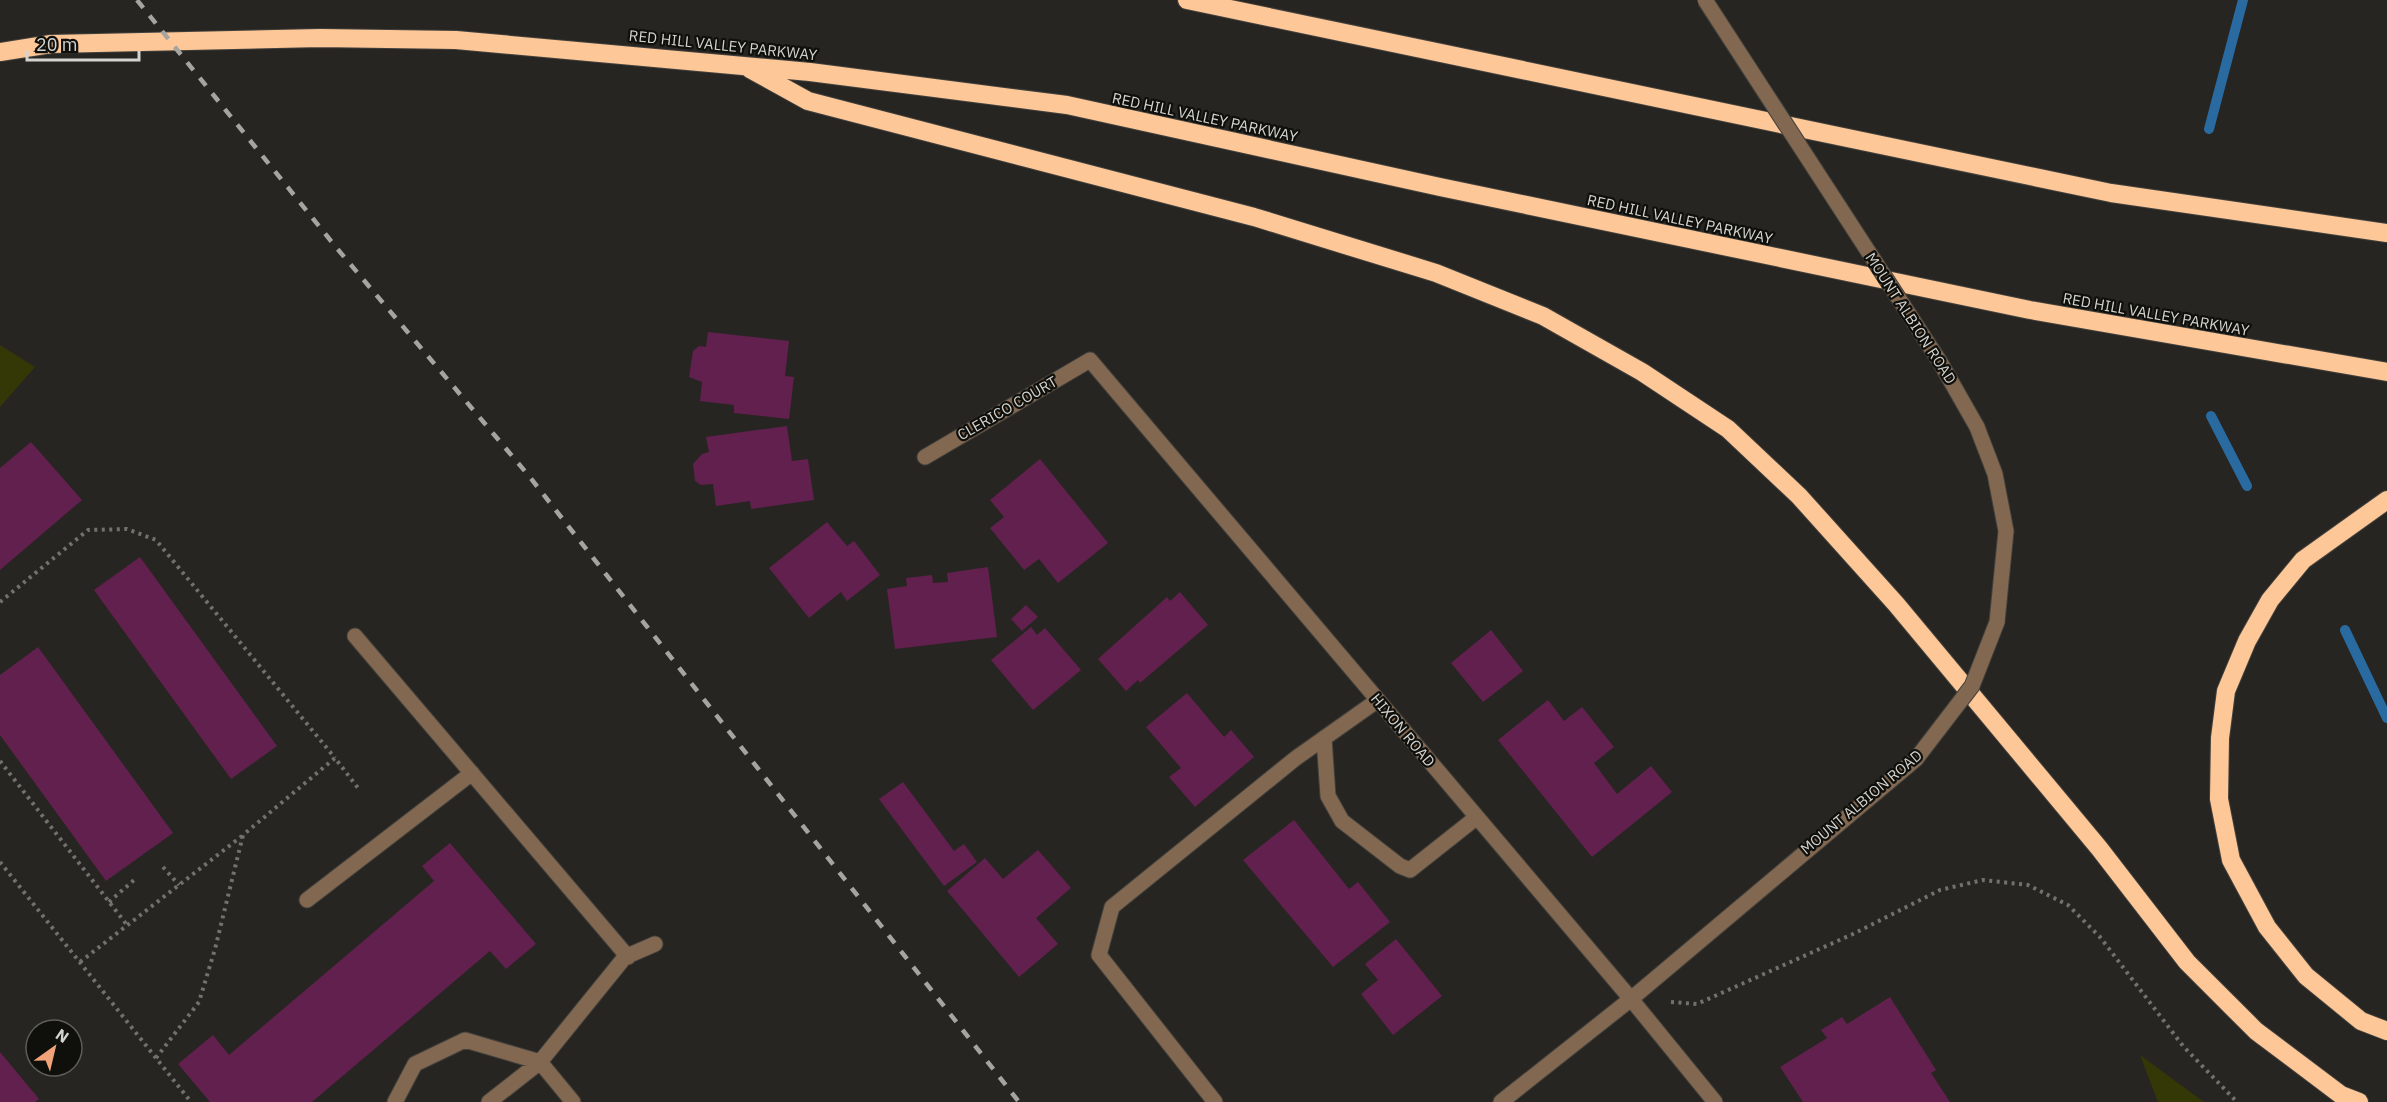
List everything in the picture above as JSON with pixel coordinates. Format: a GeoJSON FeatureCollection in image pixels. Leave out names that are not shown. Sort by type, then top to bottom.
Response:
{"type":"FeatureCollection","features":[{"type":"Feature","properties":{"kind":"highway"},"geometry":{"type":"LineString","coordinates":[[1187,0],[2111,193],[2387,233]]}},
{"type":"Feature","properties":{"kind":"highway","name":"RED HILL VALLEY PARKWAY"},"geometry":{"type":"LineString","coordinates":[[0,52],[51,44],[320,38],[456,40],[744,65],[1067,105],[1440,187],[2030,310],[2387,372]]}},
{"type":"Feature","properties":{"kind":"highway"},"geometry":{"type":"LineString","coordinates":[[744,65],[808,101],[1254,217],[1436,273],[1543,316],[1642,372],[1728,429],[1799,496],[1896,604],[2099,848],[2187,962],[2256,1031],[2341,1095],[2358,1102]]}},
{"type":"Feature","properties":{"kind":"highway"},"geometry":{"type":"LineString","coordinates":[[2387,500],[2303,560],[2270,600],[2253,630],[2226,691],[2220,738],[2219,800],[2231,860],[2267,927],[2306,976],[2361,1021],[2387,1031]]}},
{"type":"Feature","properties":{"kind":"street","name":"MOUNT ALBION ROAD"},"geometry":{"type":"LineString","coordinates":[[1501,1102],[1631,999],[1916,759],[1972,686],[1997,622],[2006,531],[1995,474],[1977,427],[1940,362],[1705,0]]}},
{"type":"Feature","properties":{"kind":"street","name":"CLERICO COURT"},"geometry":{"type":"LineString","coordinates":[[925,457],[1090,360]]}},
{"type":"Feature","properties":{"kind":"street","name":"HIXON ROAD"},"geometry":{"type":"LineString","coordinates":[[1090,360],[1631,999],[1714,1102]]}},
{"type":"Feature","properties":{"kind":"street"},"geometry":{"type":"LineString","coordinates":[[355,636],[628,957]]}},
{"type":"Feature","properties":{"kind":"street"},"geometry":{"type":"LineString","coordinates":[[1215,1102],[1099,955],[1112,907],[1324,738],[1378,700]]}},
{"type":"Feature","properties":{"kind":"street"},"geometry":{"type":"LineString","coordinates":[[1324,738],[1328,796],[1342,821],[1371,846],[1400,866],[1410,870],[1477,817]]}},
{"type":"Feature","properties":{"kind":"street"},"geometry":{"type":"LineString","coordinates":[[307,900],[472,773]]}},
{"type":"Feature","properties":{"kind":"street"},"geometry":{"type":"LineString","coordinates":[[489,1102],[540,1062],[628,957],[655,944]]}},
{"type":"Feature","properties":{"kind":"street"},"geometry":{"type":"LineString","coordinates":[[395,1102],[416,1064],[465,1040],[540,1062],[573,1102]]}},
{"type":"Feature","properties":{"kind":"path"},"geometry":{"type":"LineString","coordinates":[[0,602],[88,530],[127,529],[156,540],[358,788]]}},
{"type":"Feature","properties":{"kind":"path"},"geometry":{"type":"LineString","coordinates":[[80,962],[243,835],[335,758]]}},
{"type":"Feature","properties":{"kind":"path"},"geometry":{"type":"LineString","coordinates":[[0,761],[127,925]]}},
{"type":"Feature","properties":{"kind":"path"},"geometry":{"type":"LineString","coordinates":[[156,1058],[199,1002],[215,949],[243,835]]}},
{"type":"Feature","properties":{"kind":"path"},"geometry":{"type":"LineString","coordinates":[[0,862],[191,1102]]}},
{"type":"Feature","properties":{"kind":"path"},"geometry":{"type":"LineString","coordinates":[[163,867],[179,885]]}},
{"type":"Feature","properties":{"kind":"path"},"geometry":{"type":"LineString","coordinates":[[109,902],[134,880]]}},
{"type":"Feature","properties":{"kind":"path"},"geometry":{"type":"LineString","coordinates":[[1631,999],[1697,1004],[1853,934],[1940,890],[1983,880],[2028,885],[2068,905],[2100,937],[2183,1046],[2237,1102]]}},
{"type":"Feature","properties":{"kind":"green space"},"geometry":{"type":"Polygon","coordinates":[[[0,345],[35,367],[0,407],[0,345]]]}},
{"type":"Feature","properties":{"kind":"green space"},"geometry":{"type":"Polygon","coordinates":[[[2140,1055],[2204,1102],[2158,1102],[2140,1055]]]}},
{"type":"Feature","properties":{"kind":"building"},"geometry":{"type":"Polygon","coordinates":[[[708,332],[789,341],[785,376],[794,377],[789,419],[734,413],[734,405],[700,401],[702,382],[689,377],[693,351],[699,346],[706,347],[708,332]]]}},
{"type":"Feature","properties":{"kind":"building"},"geometry":{"type":"Polygon","coordinates":[[[787,426],[792,461],[808,459],[814,500],[751,509],[750,501],[716,506],[713,484],[701,485],[695,481],[693,464],[702,454],[709,452],[706,437],[787,426]]]}},
{"type":"Feature","properties":{"kind":"building"},"geometry":{"type":"Polygon","coordinates":[[[31,442],[82,500],[0,570],[0,468],[31,442]]]}},
{"type":"Feature","properties":{"kind":"building"},"geometry":{"type":"Polygon","coordinates":[[[1040,459],[1108,543],[1058,583],[1039,559],[1024,570],[990,528],[1004,517],[990,500],[1040,459]]]}},
{"type":"Feature","properties":{"kind":"building"},"geometry":{"type":"Polygon","coordinates":[[[827,522],[847,546],[854,541],[880,575],[847,601],[841,592],[809,618],[769,568],[827,522]]]}},
{"type":"Feature","properties":{"kind":"building"},"geometry":{"type":"Polygon","coordinates":[[[140,557],[277,746],[231,779],[94,590],[140,557]]]}},
{"type":"Feature","properties":{"kind":"building"},"geometry":{"type":"Polygon","coordinates":[[[988,567],[997,637],[895,649],[887,589],[907,586],[906,578],[932,575],[933,583],[948,582],[947,573],[988,567]]]}},
{"type":"Feature","properties":{"kind":"building"},"geometry":{"type":"Polygon","coordinates":[[[1180,592],[1208,625],[1140,683],[1138,680],[1126,691],[1098,659],[1167,597],[1170,601],[1180,592]]]}},
{"type":"Feature","properties":{"kind":"building"},"geometry":{"type":"Polygon","coordinates":[[[1026,605],[1038,617],[1022,631],[1011,619],[1026,605]]]}},
{"type":"Feature","properties":{"kind":"building"},"geometry":{"type":"Polygon","coordinates":[[[1031,627],[1037,635],[1045,628],[1081,670],[1033,710],[991,660],[1031,627]]]}},
{"type":"Feature","properties":{"kind":"building"},"geometry":{"type":"Polygon","coordinates":[[[1491,630],[1523,671],[1483,702],[1451,663],[1491,630]]]}},
{"type":"Feature","properties":{"kind":"building"},"geometry":{"type":"Polygon","coordinates":[[[38,647],[173,833],[106,881],[0,735],[0,675],[38,647]]]}},
{"type":"Feature","properties":{"kind":"building"},"geometry":{"type":"Polygon","coordinates":[[[1187,693],[1224,737],[1231,730],[1254,757],[1195,807],[1169,777],[1181,768],[1146,727],[1187,693]]]}},
{"type":"Feature","properties":{"kind":"building"},"geometry":{"type":"Polygon","coordinates":[[[1548,700],[1564,721],[1582,707],[1614,747],[1594,763],[1617,794],[1651,766],[1672,792],[1592,857],[1498,740],[1548,700]]]}},
{"type":"Feature","properties":{"kind":"building"},"geometry":{"type":"Polygon","coordinates":[[[903,782],[954,851],[964,844],[977,862],[944,886],[879,799],[903,782]]]}},
{"type":"Feature","properties":{"kind":"building"},"geometry":{"type":"Polygon","coordinates":[[[1294,820],[1349,889],[1358,882],[1390,922],[1333,967],[1243,860],[1294,820]]]}},
{"type":"Feature","properties":{"kind":"building"},"geometry":{"type":"Polygon","coordinates":[[[450,843],[536,944],[506,969],[490,951],[312,1102],[210,1102],[178,1064],[213,1035],[229,1055],[434,881],[422,866],[450,843]]]}},
{"type":"Feature","properties":{"kind":"building"},"geometry":{"type":"Polygon","coordinates":[[[1038,850],[1071,888],[1036,918],[1058,944],[1019,977],[947,891],[985,858],[1003,879],[1038,850]]]}},
{"type":"Feature","properties":{"kind":"building"},"geometry":{"type":"Polygon","coordinates":[[[1396,939],[1442,996],[1393,1035],[1361,994],[1378,980],[1365,964],[1396,939]]]}},
{"type":"Feature","properties":{"kind":"building"},"geometry":{"type":"Polygon","coordinates":[[[1890,997],[1936,1070],[1931,1073],[1950,1102],[1803,1102],[1780,1067],[1827,1038],[1821,1030],[1842,1017],[1847,1024],[1890,997]]]}},
{"type":"Feature","properties":{"kind":"building"},"geometry":{"type":"Polygon","coordinates":[[[0,1052],[39,1099],[35,1102],[0,1102],[0,1052]]]}},
{"type":"Feature","properties":{"kind":"waterway"},"geometry":{"type":"LineString","coordinates":[[2209,129],[2243,0]]}},
{"type":"Feature","properties":{"kind":"waterway"},"geometry":{"type":"LineString","coordinates":[[2211,416],[2247,486]]}},
{"type":"Feature","properties":{"kind":"waterway"},"geometry":{"type":"LineString","coordinates":[[2345,630],[2387,718]]}},
{"type":"Feature","properties":{"kind":"railway"},"geometry":{"type":"LineString","coordinates":[[137,0],[335,246],[529,476],[1019,1102]]}}]}
